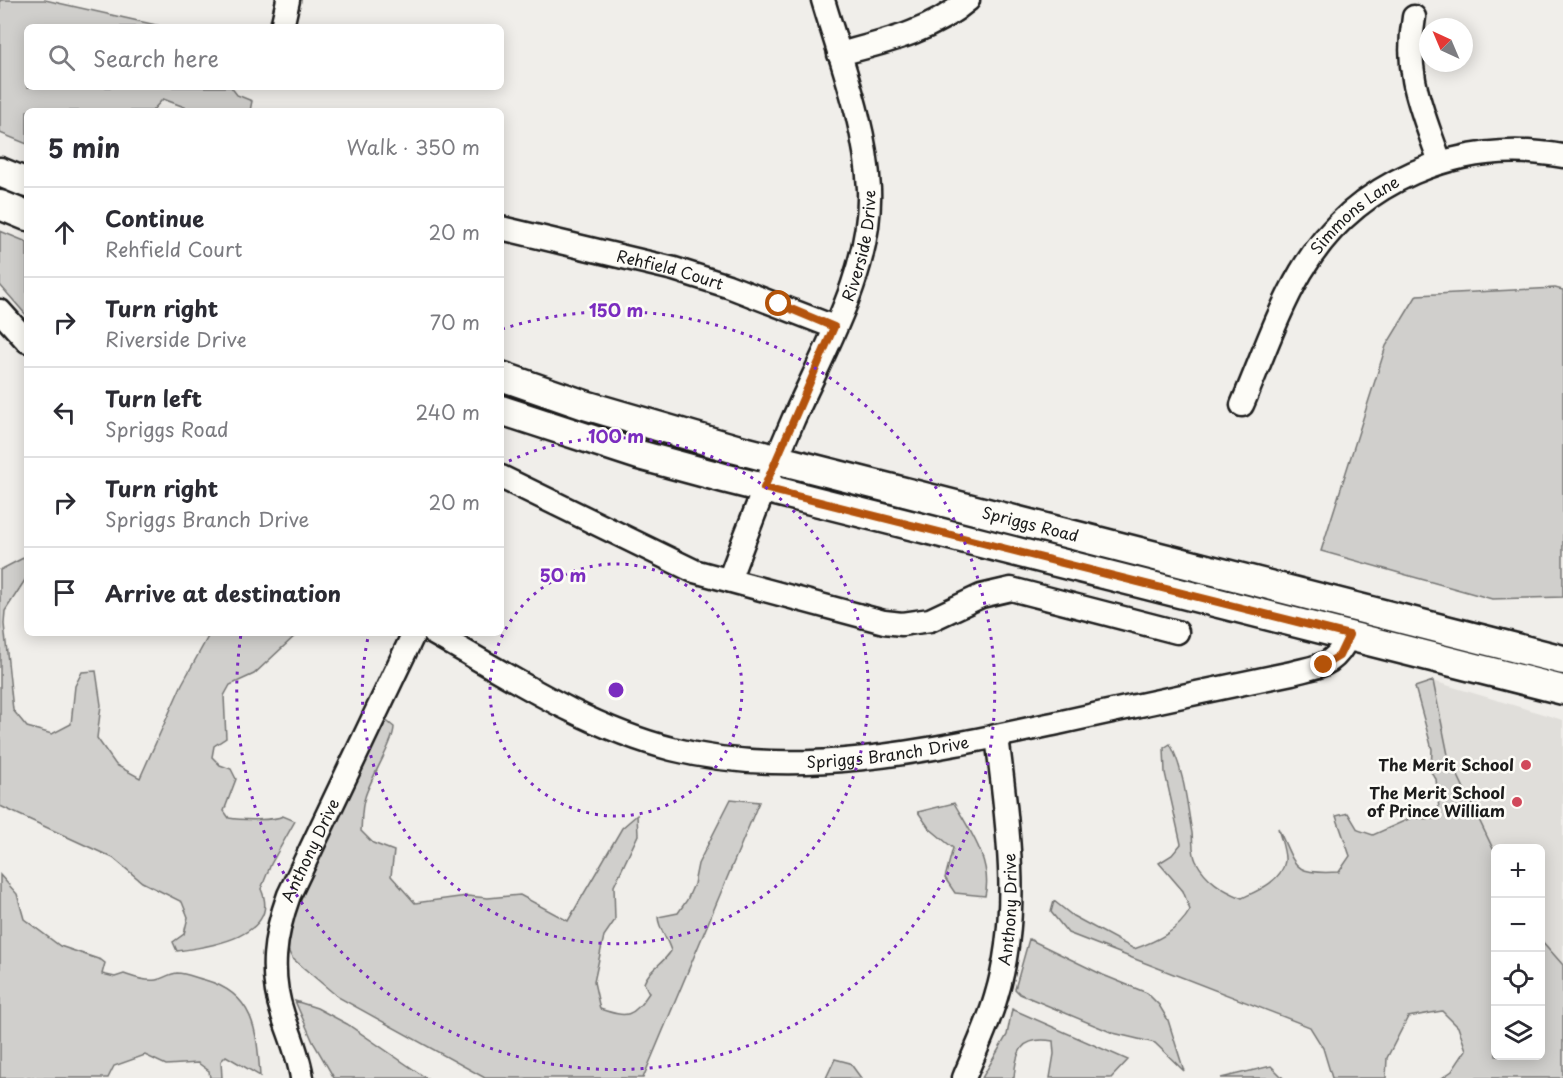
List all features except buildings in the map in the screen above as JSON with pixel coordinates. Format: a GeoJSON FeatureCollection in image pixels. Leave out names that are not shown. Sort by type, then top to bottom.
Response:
{"type":"FeatureCollection","features":[{"type":"Feature","properties":{"kind":"main road"},"geometry":{"type":"LineString","coordinates":[[0,172],[24,182]]}},
{"type":"Feature","properties":{"kind":"main road"},"geometry":{"type":"LineString","coordinates":[[0,205],[24,215]]}},
{"type":"Feature","properties":{"kind":"main road","name":"Spriggs Road"},"geometry":{"type":"LineString","coordinates":[[504,377],[585,405],[777,458],[1563,660]]}},
{"type":"Feature","properties":{"kind":"main road","name":"Spriggs Road"},"geometry":{"type":"LineString","coordinates":[[504,411],[639,455],[764,488],[1563,690]]}},
{"type":"Feature","properties":{"kind":"street"},"geometry":{"type":"LineString","coordinates":[[283,24],[288,0]]}},
{"type":"Feature","properties":{"kind":"street","name":"Riverside Drive"},"geometry":{"type":"LineString","coordinates":[[729,580],[764,488],[834,327],[861,257],[868,221],[869,190],[860,130],[823,0]]}},
{"type":"Feature","properties":{"kind":"street"},"geometry":{"type":"LineString","coordinates":[[839,54],[905,36],[932,25],[968,0]]}},
{"type":"Feature","properties":{"kind":"street"},"geometry":{"type":"LineString","coordinates":[[1414,17],[1410,41],[1413,82],[1440,162]]}},
{"type":"Feature","properties":{"kind":"street","name":"Simmons Lane"},"geometry":{"type":"LineString","coordinates":[[1242,405],[1291,291],[1322,241],[1364,199],[1389,183],[1440,162],[1477,154],[1512,152],[1563,156]]}},
{"type":"Feature","properties":{"kind":"street","name":"Rehfield Court"},"geometry":{"type":"LineString","coordinates":[[504,229],[674,268],[769,301],[834,327]]}},
{"type":"Feature","properties":{"kind":"street"},"geometry":{"type":"LineString","coordinates":[[0,311],[24,338]]}},
{"type":"Feature","properties":{"kind":"street"},"geometry":{"type":"LineString","coordinates":[[504,478],[687,568],[894,624],[930,620],[981,596],[1011,589],[1177,632]]}},
{"type":"Feature","properties":{"kind":"street","name":"Spriggs Branch Drive"},"geometry":{"type":"LineString","coordinates":[[438,636],[593,721],[634,738],[712,757],[796,761],[856,758],[997,736],[1250,681],[1332,661],[1339,656],[1349,635]]}},
{"type":"Feature","properties":{"kind":"street","name":"Anthony Drive"},"geometry":{"type":"LineString","coordinates":[[302,1078],[275,984],[275,945],[280,920],[289,896],[413,636]]}},
{"type":"Feature","properties":{"kind":"street","name":"Anthony Drive"},"geometry":{"type":"LineString","coordinates":[[964,1078],[997,996],[1010,925],[1011,878],[997,736]]}},
{"type":"Feature","properties":{"kind":"shaded area"},"geometry":{"type":"Polygon","coordinates":[[[0,0],[45,0],[152,24],[24,24],[24,90],[233,90],[237,95],[252,101],[251,108],[187,108],[163,99],[155,108],[24,108],[24,143],[0,133],[0,0]]]}},
{"type":"Feature","properties":{"kind":"shaded area"},"geometry":{"type":"Polygon","coordinates":[[[0,231],[24,241],[24,313],[0,285],[0,231]]]}},
{"type":"Feature","properties":{"kind":"shaded area"},"geometry":{"type":"Polygon","coordinates":[[[1555,288],[1563,290],[1563,597],[1492,599],[1321,551],[1386,346],[1417,295],[1555,288]]]}},
{"type":"Feature","properties":{"kind":"shaded area"},"geometry":{"type":"Polygon","coordinates":[[[24,558],[24,582],[5,611],[4,624],[13,710],[27,727],[52,734],[71,724],[75,686],[82,672],[96,671],[101,705],[97,738],[116,765],[140,778],[182,684],[208,636],[295,636],[254,674],[230,685],[224,696],[226,738],[214,746],[212,757],[220,765],[231,769],[236,779],[224,811],[229,818],[249,820],[283,816],[295,821],[271,864],[261,889],[265,905],[261,918],[252,928],[223,942],[177,951],[173,942],[184,934],[188,917],[182,902],[142,882],[113,858],[0,806],[0,570],[24,558]]]}},
{"type":"Feature","properties":{"kind":"shaded area","name":"The Merit School of Prince William"},"geometry":{"type":"Polygon","coordinates":[[[1433,681],[1563,720],[1563,965],[1545,945],[1545,844],[1491,845],[1448,755],[1433,681]]]}},
{"type":"Feature","properties":{"kind":"shaded area"},"geometry":{"type":"Polygon","coordinates":[[[1433,681],[1448,755],[1491,845],[1491,1060],[1545,1060],[1545,945],[1563,965],[1563,1078],[1442,1078],[1452,1071],[1466,1050],[1458,1027],[1442,1011],[1408,1017],[1387,1058],[1386,1078],[1332,1078],[1323,1048],[1310,1027],[1068,933],[1051,912],[1054,901],[1073,916],[1134,949],[1166,934],[1179,924],[1190,910],[1183,891],[1159,863],[1172,855],[1181,844],[1165,773],[1164,748],[1170,744],[1182,776],[1196,861],[1215,884],[1242,898],[1274,880],[1283,868],[1285,853],[1278,828],[1298,866],[1304,870],[1323,873],[1339,872],[1350,856],[1336,816],[1348,813],[1358,830],[1373,835],[1411,818],[1440,819],[1436,779],[1431,772],[1432,749],[1415,687],[1433,681]]]}},
{"type":"Feature","properties":{"kind":"shaded area"},"geometry":{"type":"Polygon","coordinates":[[[383,718],[394,727],[393,734],[365,797],[361,831],[373,843],[394,851],[391,876],[415,903],[467,896],[488,898],[520,895],[568,921],[622,828],[637,815],[638,835],[614,886],[615,920],[604,936],[594,982],[600,1009],[617,1014],[629,1014],[649,993],[644,983],[646,978],[671,951],[658,917],[678,913],[687,900],[694,884],[698,864],[731,799],[759,802],[643,1078],[485,1078],[338,997],[292,958],[287,948],[297,902],[383,718]]]}},
{"type":"Feature","properties":{"kind":"shaded area"},"geometry":{"type":"Polygon","coordinates":[[[954,803],[983,859],[987,883],[985,896],[955,893],[945,878],[953,848],[929,828],[918,812],[954,803]]]}},
{"type":"Feature","properties":{"kind":"shaded area"},"geometry":{"type":"Polygon","coordinates":[[[0,875],[17,894],[24,919],[60,946],[101,960],[105,963],[102,974],[115,977],[124,974],[152,980],[180,973],[222,986],[234,995],[244,1005],[250,1017],[257,1044],[260,1076],[226,1056],[221,1061],[222,1078],[210,1078],[209,1071],[198,1063],[166,1065],[145,1055],[114,1066],[108,1078],[0,1078],[0,875]]]}},
{"type":"Feature","properties":{"kind":"shaded area"},"geometry":{"type":"Polygon","coordinates":[[[1029,939],[1103,975],[1147,993],[1159,1005],[1168,1020],[1184,1071],[1155,1043],[1113,1033],[1020,994],[1015,989],[1029,939]]]}},
{"type":"Feature","properties":{"kind":"shaded area"},"geometry":{"type":"Polygon","coordinates":[[[295,1001],[317,1008],[347,1024],[426,1078],[334,1078],[313,1042],[295,1001]]]}},
{"type":"Feature","properties":{"kind":"shaded area"},"geometry":{"type":"Polygon","coordinates":[[[1012,1009],[1128,1060],[1111,1078],[1050,1078],[1054,1054],[1053,1041],[1042,1040],[1027,1043],[1022,1048],[1016,1060],[1014,1078],[982,1078],[1007,1035],[1012,1009]]]}},
{"type":"Feature","properties":{"kind":"shaded area"},"geometry":{"type":"Polygon","coordinates":[[[835,1059],[850,1063],[861,1078],[826,1078],[835,1059]]]}},
{"type":"Feature","properties":{"kind":"shaded area"},"geometry":{"type":"Polygon","coordinates":[[[1271,1066],[1283,1078],[1221,1078],[1271,1066]]]}},
{"type":"Feature","properties":{"kind":"place","name":"The Merit School"},"geometry":{"type":"Point","coordinates":[1526,765]}},
{"type":"Feature","properties":{"kind":"place","name":"The Merit School of Prince William"},"geometry":{"type":"Point","coordinates":[1517,802]}},
{"type":"Feature","properties":{"kind":"route"},"geometry":{"type":"LineString","coordinates":[[779,304],[834,327],[764,488],[1349,635],[1339,656],[1324,665]]}}]}
